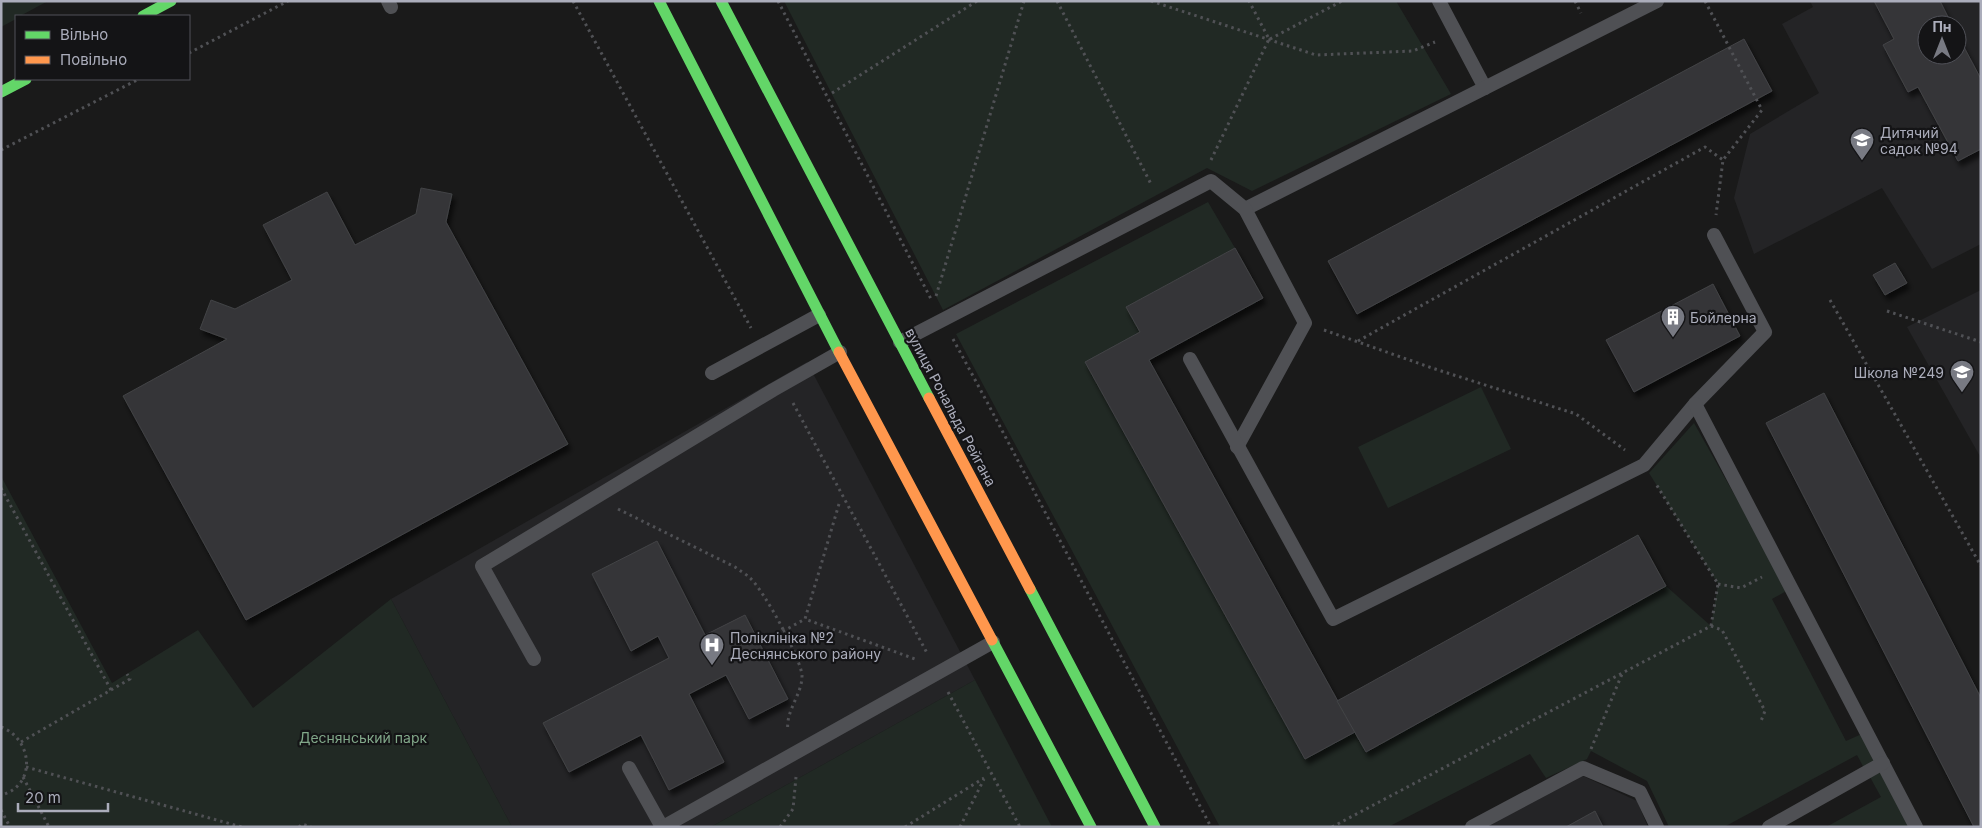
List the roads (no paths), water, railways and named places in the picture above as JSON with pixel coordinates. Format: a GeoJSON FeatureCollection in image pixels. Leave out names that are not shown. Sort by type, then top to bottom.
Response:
{"type":"FeatureCollection","features":[{"type":"Feature","properties":{"kind":"main road"},"geometry":{"type":"LineString","coordinates":[[145,15],[171,1]]}},
{"type":"Feature","properties":{"kind":"main road"},"geometry":{"type":"LineString","coordinates":[[659,1],[819,315],[1091,827]]}},
{"type":"Feature","properties":{"kind":"main road","name":"вулиця Рональда Рейгана"},"geometry":{"type":"LineString","coordinates":[[720,1],[1155,827]]}},
{"type":"Feature","properties":{"kind":"main road"},"geometry":{"type":"LineString","coordinates":[[1,92],[24,80]]}},
{"type":"Feature","properties":{"kind":"lane"},"geometry":{"type":"LineString","coordinates":[[1439,1],[1485,88]]}},
{"type":"Feature","properties":{"kind":"lane"},"geometry":{"type":"LineString","coordinates":[[1245,209],[1657,1]]}},
{"type":"Feature","properties":{"kind":"lane"},"geometry":{"type":"LineString","coordinates":[[900,342],[1211,181],[1245,209],[1305,323],[1237,447]]}},
{"type":"Feature","properties":{"kind":"lane"},"geometry":{"type":"LineString","coordinates":[[1190,359],[1333,619],[1644,465],[1695,404],[1765,332],[1714,235]]}},
{"type":"Feature","properties":{"kind":"lane"},"geometry":{"type":"LineString","coordinates":[[712,373],[819,315]]}},
{"type":"Feature","properties":{"kind":"lane"},"geometry":{"type":"LineString","coordinates":[[534,659],[482,566],[783,384],[840,352]]}},
{"type":"Feature","properties":{"kind":"lane"},"geometry":{"type":"LineString","coordinates":[[1695,404],[1916,827]]}},
{"type":"Feature","properties":{"kind":"lane"},"geometry":{"type":"LineString","coordinates":[[629,768],[663,827],[993,642]]}},
{"type":"Feature","properties":{"kind":"lane"},"geometry":{"type":"LineString","coordinates":[[1769,827],[1883,763]]}},
{"type":"Feature","properties":{"kind":"lane"},"geometry":{"type":"LineString","coordinates":[[1472,827],[1583,768],[1640,792],[1657,827]]}},
{"type":"Feature","properties":{"kind":"place","name":"Дитячий садок №94"},"geometry":{"type":"Point","coordinates":[1862,161]}},
{"type":"Feature","properties":{"kind":"place","name":"Бойлерна"},"geometry":{"type":"Point","coordinates":[1673,338]}},
{"type":"Feature","properties":{"kind":"place","name":"Школа №249"},"geometry":{"type":"Point","coordinates":[1962,393]}},
{"type":"Feature","properties":{"kind":"place","name":"Поліклініка №2 Деснянського району"},"geometry":{"type":"Point","coordinates":[712,666]}},
{"type":"Feature","properties":{"kind":"park label","name":"Деснянський парк"},"geometry":{"type":"Point","coordinates":[363,737]}}]}
